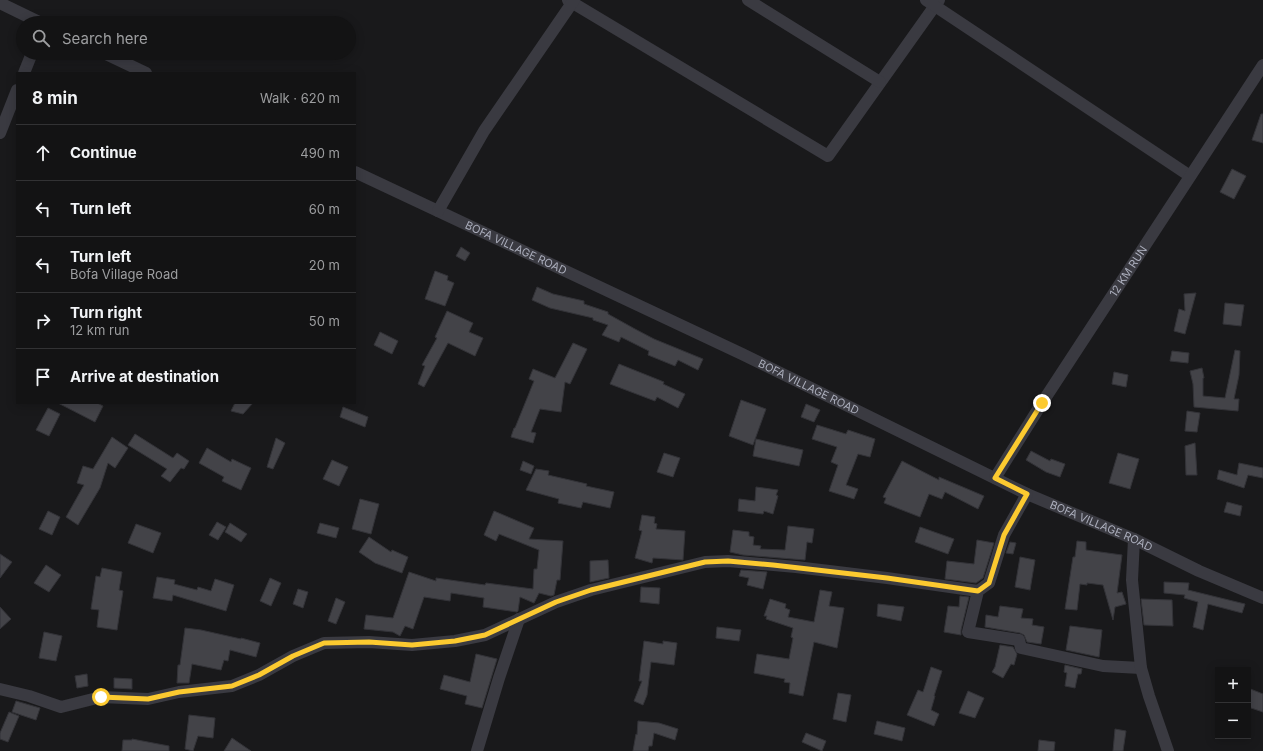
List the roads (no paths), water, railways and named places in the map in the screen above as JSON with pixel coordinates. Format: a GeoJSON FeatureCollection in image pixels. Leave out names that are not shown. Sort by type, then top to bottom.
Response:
{"type":"FeatureCollection","features":[{"type":"Feature","properties":{"kind":"street"},"geometry":{"type":"LineString","coordinates":[[748,0],[880,82]]}},
{"type":"Feature","properties":{"kind":"street"},"geometry":{"type":"LineString","coordinates":[[438,211],[484,131],[571,1],[828,156],[880,82],[933,2],[1190,176]]}},
{"type":"Feature","properties":{"kind":"street"},"geometry":{"type":"LineString","coordinates":[[0,3],[27,16]]}},
{"type":"Feature","properties":{"kind":"street"},"geometry":{"type":"LineString","coordinates":[[24,72],[29,60]]}},
{"type":"Feature","properties":{"kind":"street"},"geometry":{"type":"LineString","coordinates":[[119,60],[144,72]]}},
{"type":"Feature","properties":{"kind":"street","name":"12 KM RUN"},"geometry":{"type":"LineString","coordinates":[[995,478],[1042,403],[1263,65]]}},
{"type":"Feature","properties":{"kind":"street"},"geometry":{"type":"LineString","coordinates":[[0,133],[16,93]]}},
{"type":"Feature","properties":{"kind":"street","name":"BOFA VILLAGE ROAD"},"geometry":{"type":"LineString","coordinates":[[356,172],[735,351],[1027,494],[1134,539],[1205,574],[1263,598]]}},
{"type":"Feature","properties":{"kind":"street"},"geometry":{"type":"LineString","coordinates":[[1027,494],[1004,535],[989,583],[978,591],[968,632],[1019,640],[1021,648],[1103,666],[1141,668]]}},
{"type":"Feature","properties":{"kind":"street"},"geometry":{"type":"LineString","coordinates":[[1134,539],[1132,580],[1141,668],[1168,751]]}},
{"type":"Feature","properties":{"kind":"street"},"geometry":{"type":"LineString","coordinates":[[0,689],[29,696],[61,707],[101,697],[148,699],[184,691],[232,686],[259,675],[293,656],[324,643],[369,642],[412,645],[455,641],[485,635],[556,602],[591,590],[705,562],[728,561],[788,566],[978,591]]}},
{"type":"Feature","properties":{"kind":"street"},"geometry":{"type":"LineString","coordinates":[[477,751],[519,619]]}}]}
